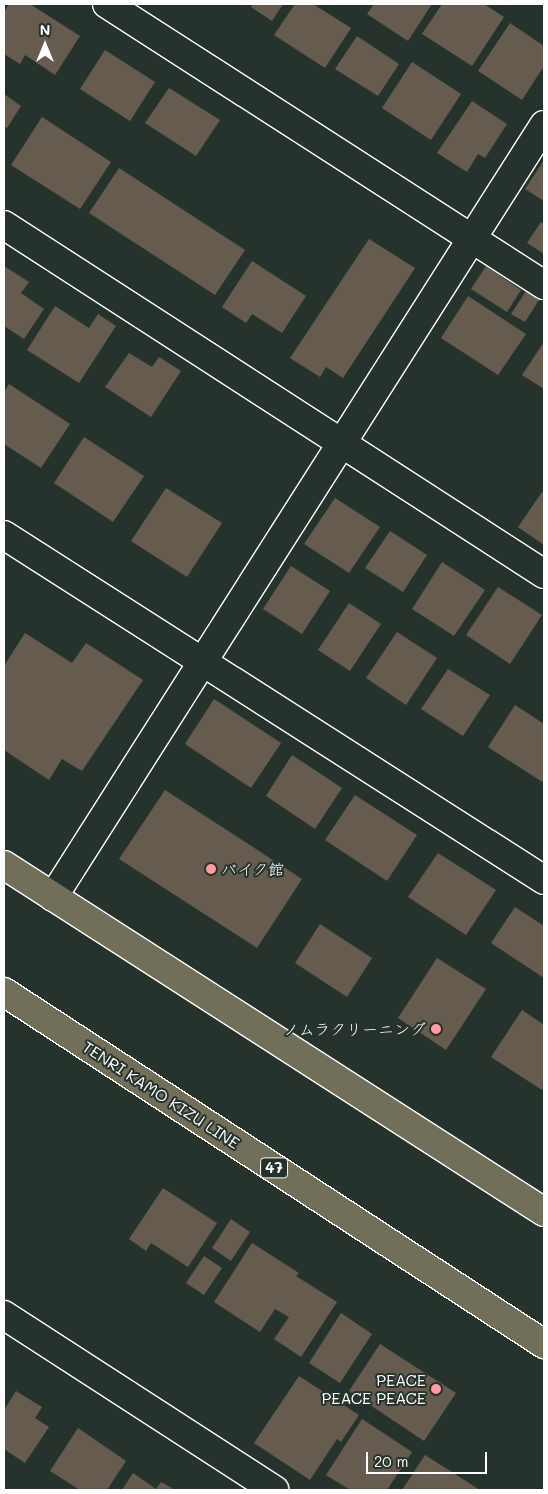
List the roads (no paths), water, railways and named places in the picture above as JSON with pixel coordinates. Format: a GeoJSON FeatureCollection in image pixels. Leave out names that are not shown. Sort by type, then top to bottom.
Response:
{"type":"FeatureCollection","features":[{"type":"Feature","properties":{"kind":"main road"},"geometry":{"type":"LineString","coordinates":[[4,865],[544,1212]]}},
{"type":"Feature","properties":{"kind":"main road","name":"TENRI KAMO KIZU LINE"},"geometry":{"type":"LineString","coordinates":[[4,992],[544,1344]]}},
{"type":"Feature","properties":{"kind":"street"},"geometry":{"type":"LineString","coordinates":[[107,4],[544,285]]}},
{"type":"Feature","properties":{"kind":"street"},"geometry":{"type":"LineString","coordinates":[[53,896],[544,125]]}},
{"type":"Feature","properties":{"kind":"street"},"geometry":{"type":"LineString","coordinates":[[4,225],[341,445],[544,574]]}},
{"type":"Feature","properties":{"kind":"street"},"geometry":{"type":"LineString","coordinates":[[4,535],[544,880]]}},
{"type":"Feature","properties":{"kind":"street"},"geometry":{"type":"LineString","coordinates":[[4,1315],[274,1490]]}},
{"type":"Feature","properties":{"kind":"place","name":"バイク館"},"geometry":{"type":"Point","coordinates":[211,869]}},
{"type":"Feature","properties":{"kind":"place","name":"ノムラクリーニング"},"geometry":{"type":"Point","coordinates":[436,1029]}},
{"type":"Feature","properties":{"kind":"place","name":"PEACE PEACE PEACE"},"geometry":{"type":"Point","coordinates":[436,1389]}}]}
